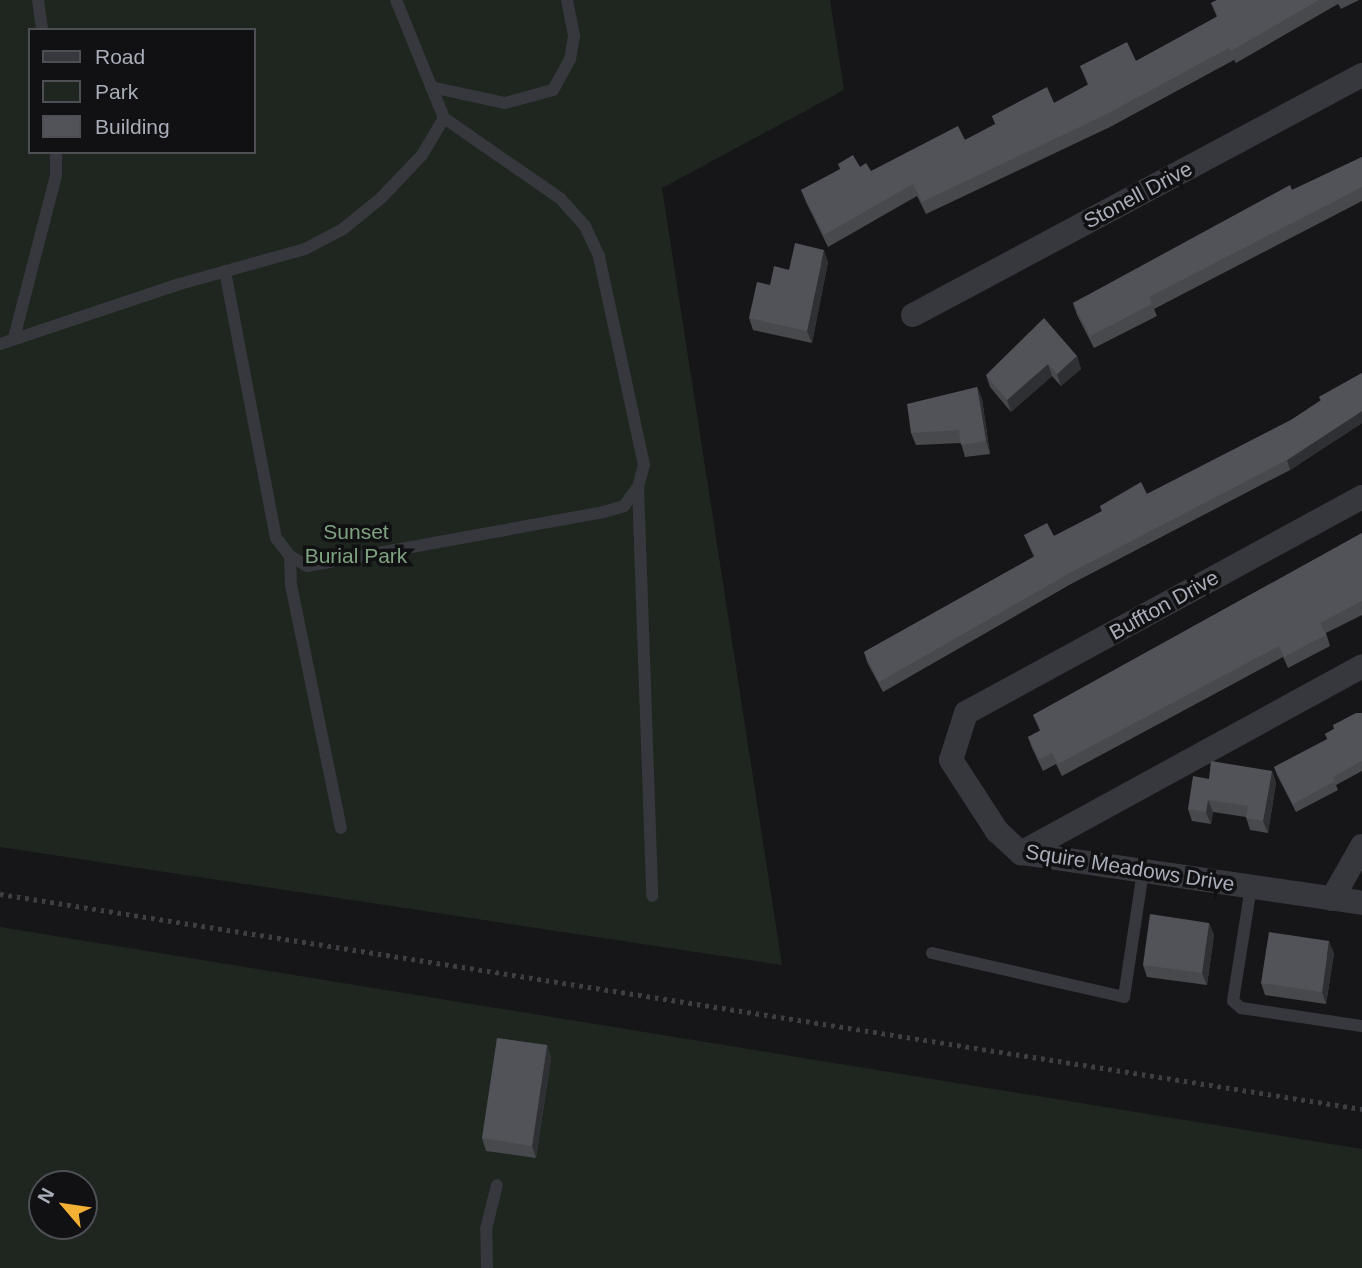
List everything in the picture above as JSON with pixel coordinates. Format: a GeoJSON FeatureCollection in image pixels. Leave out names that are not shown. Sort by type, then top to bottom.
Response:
{"type":"FeatureCollection","features":[{"type":"Feature","properties":{"kind":"street","name":"Stonell Drive"},"geometry":{"type":"LineString","coordinates":[[913,315],[1362,75]]}},
{"type":"Feature","properties":{"kind":"street","name":"Buffton Drive"},"geometry":{"type":"LineString","coordinates":[[966,713],[1362,497]]}},
{"type":"Feature","properties":{"kind":"street"},"geometry":{"type":"LineString","coordinates":[[1021,853],[1362,666]]}},
{"type":"Feature","properties":{"kind":"street","name":"Squire Meadows Drive"},"geometry":{"type":"LineString","coordinates":[[966,713],[951,760],[997,831],[1021,853],[1362,903]]}},
{"type":"Feature","properties":{"kind":"street"},"geometry":{"type":"LineString","coordinates":[[1332,899],[1362,846]]}},
{"type":"Feature","properties":{"kind":"lane"},"geometry":{"type":"LineString","coordinates":[[38,0],[42,28]]}},
{"type":"Feature","properties":{"kind":"lane"},"geometry":{"type":"LineString","coordinates":[[396,0],[422,55],[430,87],[444,118],[561,199],[585,226],[599,256],[643,465],[638,487],[652,896]]}},
{"type":"Feature","properties":{"kind":"lane"},"geometry":{"type":"LineString","coordinates":[[430,87],[505,103],[553,90],[570,60],[574,36],[567,0]]}},
{"type":"Feature","properties":{"kind":"lane"},"geometry":{"type":"LineString","coordinates":[[0,344],[225,271],[304,249],[343,229],[422,155],[444,118]]}},
{"type":"Feature","properties":{"kind":"lane"},"geometry":{"type":"LineString","coordinates":[[14,338],[56,176],[56,154]]}},
{"type":"Feature","properties":{"kind":"lane"},"geometry":{"type":"LineString","coordinates":[[225,271],[276,538],[289,556],[307,566],[325,565],[600,513],[624,506],[638,487]]}},
{"type":"Feature","properties":{"kind":"lane"},"geometry":{"type":"LineString","coordinates":[[289,556],[291,585],[341,828]]}},
{"type":"Feature","properties":{"kind":"lane"},"geometry":{"type":"LineString","coordinates":[[932,953],[1124,997],[1143,871]]}},
{"type":"Feature","properties":{"kind":"lane"},"geometry":{"type":"LineString","coordinates":[[1251,887],[1233,1001],[1241,1008],[1362,1026]]}},
{"type":"Feature","properties":{"kind":"lane"},"geometry":{"type":"LineString","coordinates":[[487,1268],[486,1229],[497,1185]]}},
{"type":"Feature","properties":{"kind":"path"},"geometry":{"type":"LineString","coordinates":[[0,894],[1362,1109]]}},
{"type":"Feature","properties":{"kind":"green space","name":"Sunset Burial Park"},"geometry":{"type":"Polygon","coordinates":[[[0,0],[830,0],[844,90],[662,188],[782,965],[0,847],[0,0]]]}},
{"type":"Feature","properties":{"kind":"green space"},"geometry":{"type":"Polygon","coordinates":[[[0,927],[1362,1149],[1362,1268],[0,1268],[0,927]]]}},
{"type":"Feature","properties":{"kind":"building"},"geometry":{"type":"Polygon","coordinates":[[[1217,0],[1319,0],[1231,51],[1229,48],[1105,115],[922,202],[913,184],[824,235],[801,190],[841,169],[838,164],[853,155],[860,167],[866,163],[871,171],[958,126],[965,140],[996,124],[992,116],[1047,87],[1054,103],[1089,84],[1080,66],[1127,42],[1136,61],[1218,16],[1211,3],[1217,0]]]}},
{"type":"Feature","properties":{"kind":"building"},"geometry":{"type":"Polygon","coordinates":[[[1362,157],[1362,187],[1149,297],[1152,304],[1090,336],[1073,303],[1290,185],[1292,190],[1362,157]]]}},
{"type":"Feature","properties":{"kind":"building"},"geometry":{"type":"Polygon","coordinates":[[[795,243],[824,250],[807,331],[749,318],[757,282],[770,285],[774,266],[789,270],[795,243]]]}},
{"type":"Feature","properties":{"kind":"building"},"geometry":{"type":"Polygon","coordinates":[[[1044,318],[1077,356],[1057,374],[1048,364],[1007,400],[986,375],[1044,318]]]}},
{"type":"Feature","properties":{"kind":"building"},"geometry":{"type":"Polygon","coordinates":[[[1362,373],[1362,411],[1287,460],[1068,574],[879,682],[864,652],[1035,556],[1024,535],[1047,523],[1054,536],[1102,511],[1100,506],[1141,482],[1147,494],[1291,420],[1321,400],[1319,397],[1362,373]]]}},
{"type":"Feature","properties":{"kind":"building"},"geometry":{"type":"Polygon","coordinates":[[[977,387],[986,441],[961,445],[959,430],[911,433],[907,404],[977,387]]]}},
{"type":"Feature","properties":{"kind":"building"},"geometry":{"type":"Polygon","coordinates":[[[1362,533],[1362,601],[1320,623],[1326,635],[1284,657],[1279,646],[1058,764],[1052,753],[1039,759],[1028,737],[1041,730],[1033,715],[1362,533]]]}},
{"type":"Feature","properties":{"kind":"building"},"geometry":{"type":"Polygon","coordinates":[[[1356,713],[1362,713],[1362,761],[1333,777],[1335,781],[1293,804],[1274,767],[1328,739],[1325,734],[1334,729],[1333,725],[1356,713]]]}},
{"type":"Feature","properties":{"kind":"building"},"geometry":{"type":"Polygon","coordinates":[[[1211,761],[1272,771],[1263,821],[1246,818],[1248,806],[1208,800],[1206,812],[1188,809],[1193,776],[1209,779],[1211,761]]]}},
{"type":"Feature","properties":{"kind":"building"},"geometry":{"type":"Polygon","coordinates":[[[1150,914],[1209,923],[1202,973],[1143,965],[1150,914]]]}},
{"type":"Feature","properties":{"kind":"building"},"geometry":{"type":"Polygon","coordinates":[[[1269,932],[1329,941],[1322,992],[1261,983],[1269,932]]]}},
{"type":"Feature","properties":{"kind":"building"},"geometry":{"type":"Polygon","coordinates":[[[497,1038],[547,1045],[532,1146],[482,1138],[497,1038]]]}}]}
